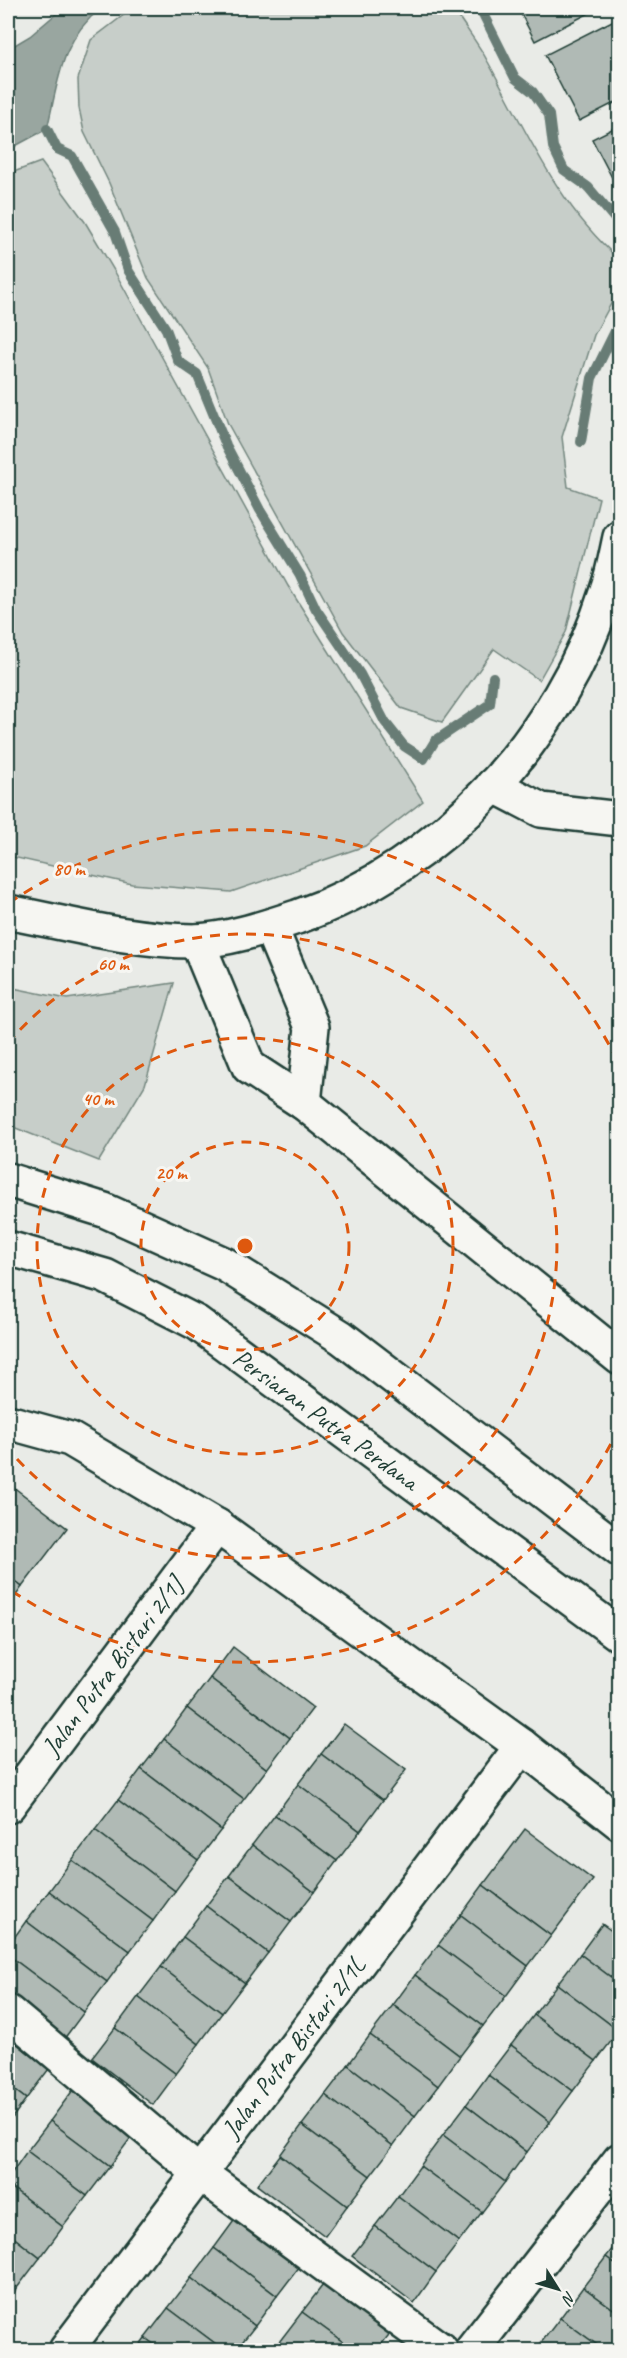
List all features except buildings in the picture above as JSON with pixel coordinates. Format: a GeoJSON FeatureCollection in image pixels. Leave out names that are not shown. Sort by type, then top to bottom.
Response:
{"type":"FeatureCollection","features":[{"type":"Feature","properties":{"kind":"street"},"geometry":{"type":"LineString","coordinates":[[8,912],[146,938],[197,941],[270,926],[313,911],[398,868],[464,816],[528,742],[564,686],[588,640],[608,590],[620,537]]}},
{"type":"Feature","properties":{"kind":"street"},"geometry":{"type":"LineString","coordinates":[[493,785],[541,810],[620,819]]}},
{"type":"Feature","properties":{"kind":"street"},"geometry":{"type":"LineString","coordinates":[[270,926],[312,1027],[304,1103]]}},
{"type":"Feature","properties":{"kind":"street"},"geometry":{"type":"LineString","coordinates":[[197,941],[249,1066],[304,1103],[620,1358]]}},
{"type":"Feature","properties":{"kind":"street"},"geometry":{"type":"LineString","coordinates":[[8,1180],[104,1210],[224,1264],[341,1337],[620,1550]]}},
{"type":"Feature","properties":{"kind":"street","name":"Persiaran Putra Perdana"},"geometry":{"type":"LineString","coordinates":[[8,1248],[105,1276],[196,1323],[620,1635]]}},
{"type":"Feature","properties":{"kind":"street"},"geometry":{"type":"LineString","coordinates":[[8,1422],[70,1439],[217,1526],[522,1746],[620,1823]]}},
{"type":"Feature","properties":{"kind":"street","name":"Jalan Putra Bistari 2/1J"},"geometry":{"type":"LineString","coordinates":[[8,1806],[217,1526]]}},
{"type":"Feature","properties":{"kind":"street","name":"Jalan Putra Bistari 2/1L"},"geometry":{"type":"LineString","coordinates":[[66,2350],[198,2172],[522,1746]]}},
{"type":"Feature","properties":{"kind":"street"},"geometry":{"type":"LineString","coordinates":[[8,2012],[198,2172],[441,2350]]}},
{"type":"Feature","properties":{"kind":"street"},"geometry":{"type":"LineString","coordinates":[[472,2350],[620,2160]]}},
{"type":"Feature","properties":{"kind":"shaded area"},"geometry":{"type":"Polygon","coordinates":[[[63,8],[101,8],[87,21],[69,48],[63,62],[47,129],[8,150],[8,49],[30,36],[63,8]]]}},
{"type":"Feature","properties":{"kind":"shaded area"},"geometry":{"type":"Polygon","coordinates":[[[133,8],[453,8],[484,55],[561,192],[597,238],[619,259],[619,289],[594,335],[562,437],[568,487],[599,498],[566,632],[539,680],[494,649],[442,722],[401,708],[343,632],[228,424],[208,368],[148,278],[109,183],[84,132],[79,108],[78,79],[91,40],[133,8]]]}},
{"type":"Feature","properties":{"kind":"shaded area"},"geometry":{"type":"Polygon","coordinates":[[[41,162],[85,222],[115,272],[288,586],[423,801],[365,846],[231,892],[132,884],[8,856],[8,174],[41,162]]]}},
{"type":"Feature","properties":{"kind":"shaded area"},"geometry":{"type":"Polygon","coordinates":[[[174,983],[145,1085],[99,1161],[8,1125],[8,987],[67,999],[174,983]]]}},
{"type":"Feature","properties":{"kind":"waterway"},"geometry":{"type":"LineString","coordinates":[[480,8],[515,78],[533,92],[549,115],[553,147],[564,170],[588,187],[620,225]]}},
{"type":"Feature","properties":{"kind":"waterway"},"geometry":{"type":"LineString","coordinates":[[47,129],[57,149],[72,156],[115,232],[128,270],[166,329],[178,361],[197,374],[226,445],[260,510],[300,575],[316,609],[360,674],[385,722],[404,746],[424,759],[435,741],[490,704],[493,677]]}},
{"type":"Feature","properties":{"kind":"waterway"},"geometry":{"type":"LineString","coordinates":[[581,442],[592,378],[620,321]]}}]}
